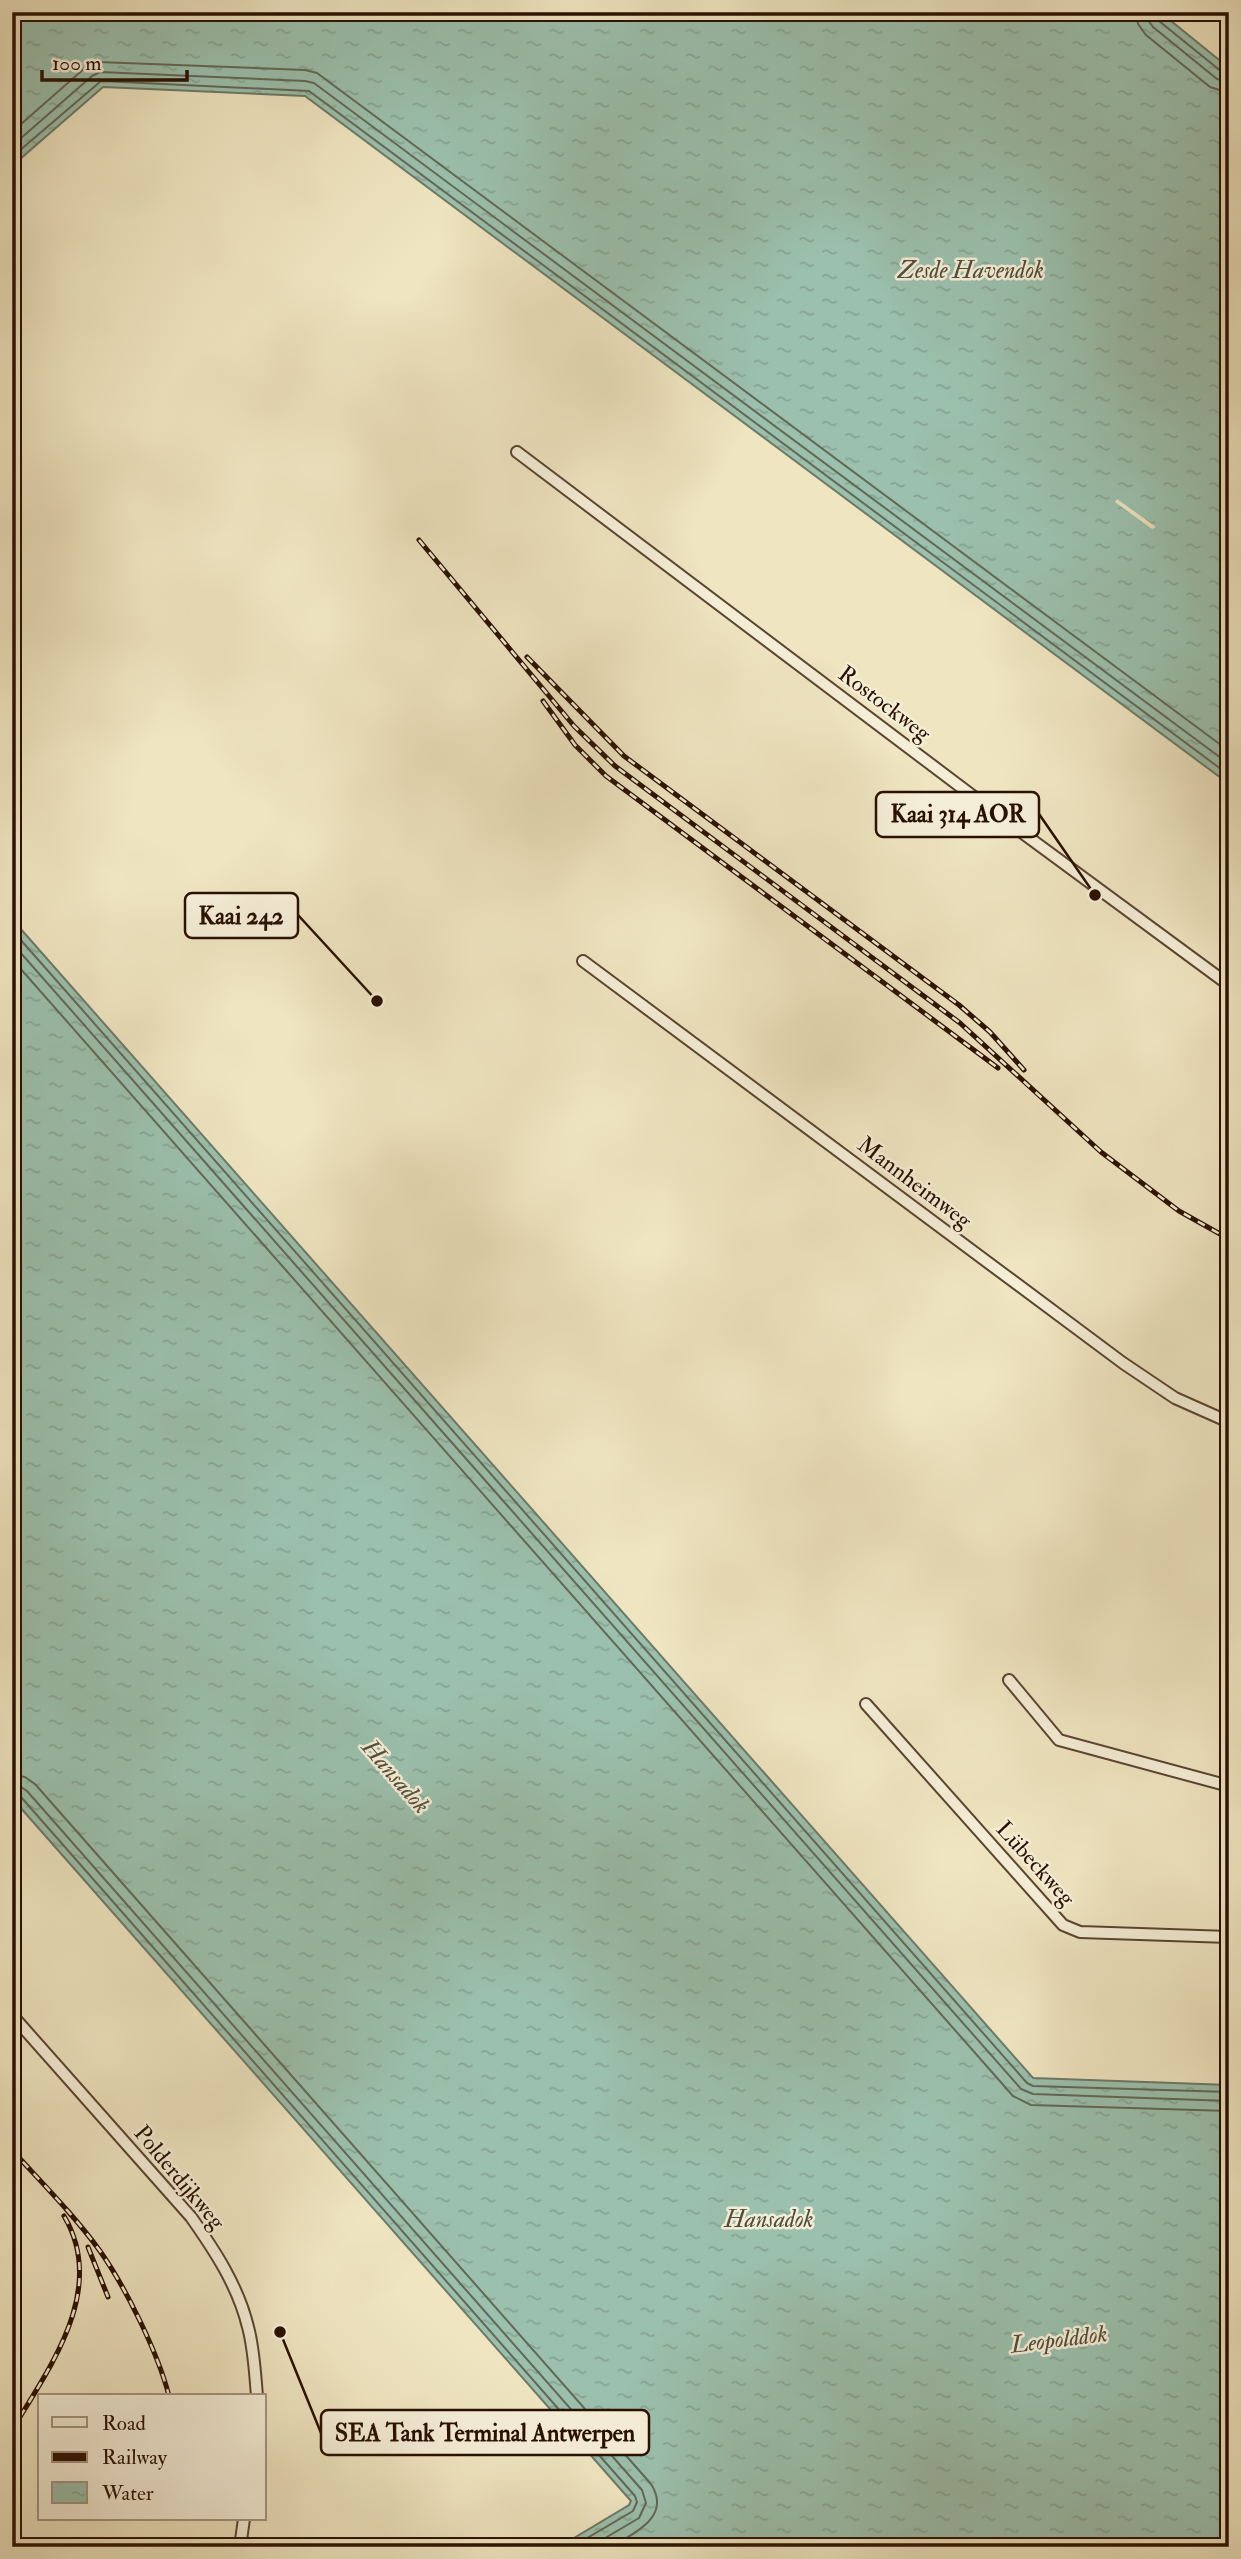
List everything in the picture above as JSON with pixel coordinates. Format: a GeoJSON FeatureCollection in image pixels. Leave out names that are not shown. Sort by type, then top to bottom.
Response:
{"type":"FeatureCollection","features":[{"type":"Feature","properties":{"kind":"street","name":"Rostockweg"},"geometry":{"type":"LineString","coordinates":[[517,452],[986,806],[1229,985]]}},
{"type":"Feature","properties":{"kind":"street","name":"Mannheimweg"},"geometry":{"type":"LineString","coordinates":[[583,961],[1123,1363],[1180,1401],[1229,1422]]}},
{"type":"Feature","properties":{"kind":"street"},"geometry":{"type":"LineString","coordinates":[[1009,1680],[1059,1740],[1229,1786]]}},
{"type":"Feature","properties":{"kind":"street","name":"Lübeckweg"},"geometry":{"type":"LineString","coordinates":[[866,1704],[1063,1925],[1080,1931],[1229,1937]]}},
{"type":"Feature","properties":{"kind":"street","name":"Polderdijkweg"},"geometry":{"type":"LineString","coordinates":[[12,2015],[191,2217],[209,2242],[226,2269],[248,2328],[257,2394]]}},
{"type":"Feature","properties":{"kind":"street"},"geometry":{"type":"LineString","coordinates":[[240,2547],[244,2520]]}},
{"type":"Feature","properties":{"kind":"water","name":"Zesde Havendok"},"geometry":{"type":"Polygon","coordinates":[[[12,12],[1160,12],[1229,68],[1229,784],[305,96],[103,87],[12,166],[12,12]]]}},
{"type":"Feature","properties":{"kind":"water","name":"Hansadok"},"geometry":{"type":"Polygon","coordinates":[[[12,919],[1033,2078],[1229,2085],[1229,2547],[559,2547],[629,2505],[631,2501],[12,1798],[12,919]]]}},
{"type":"Feature","properties":{"kind":"pier"},"geometry":{"type":"Polygon","coordinates":[[[1117,499],[1156,527],[1152,529],[1115,502],[1117,499]]]}},
{"type":"Feature","properties":{"kind":"railway"},"geometry":{"type":"LineString","coordinates":[[419,540],[574,726],[615,766],[960,1023],[1101,1152],[1179,1211],[1229,1239]]}},
{"type":"Feature","properties":{"kind":"railway"},"geometry":{"type":"LineString","coordinates":[[527,657],[624,756],[959,1005],[990,1032],[1024,1070]]}},
{"type":"Feature","properties":{"kind":"railway"},"geometry":{"type":"LineString","coordinates":[[543,701],[575,745],[606,776],[998,1068]]}},
{"type":"Feature","properties":{"kind":"railway"},"geometry":{"type":"LineString","coordinates":[[12,2150],[80,2225],[110,2266],[149,2341],[168,2394]]}},
{"type":"Feature","properties":{"kind":"railway"},"geometry":{"type":"LineString","coordinates":[[12,2430],[56,2355],[77,2300],[80,2272],[76,2244],[64,2216]]}},
{"type":"Feature","properties":{"kind":"railway"},"geometry":{"type":"LineString","coordinates":[[88,2247],[108,2297]]}},
{"type":"Feature","properties":{"kind":"place","name":"Kaai 314 AOR"},"geometry":{"type":"Point","coordinates":[1095,895]}},
{"type":"Feature","properties":{"kind":"place","name":"Kaai 242"},"geometry":{"type":"Point","coordinates":[377,1001]}},
{"type":"Feature","properties":{"kind":"place","name":"SEA Tank Terminal Antwerpen"},"geometry":{"type":"Point","coordinates":[280,2332]}},
{"type":"Feature","properties":{"kind":"water label","name":"Leopolddok"},"geometry":{"type":"Point","coordinates":[1059,2339]}}]}
